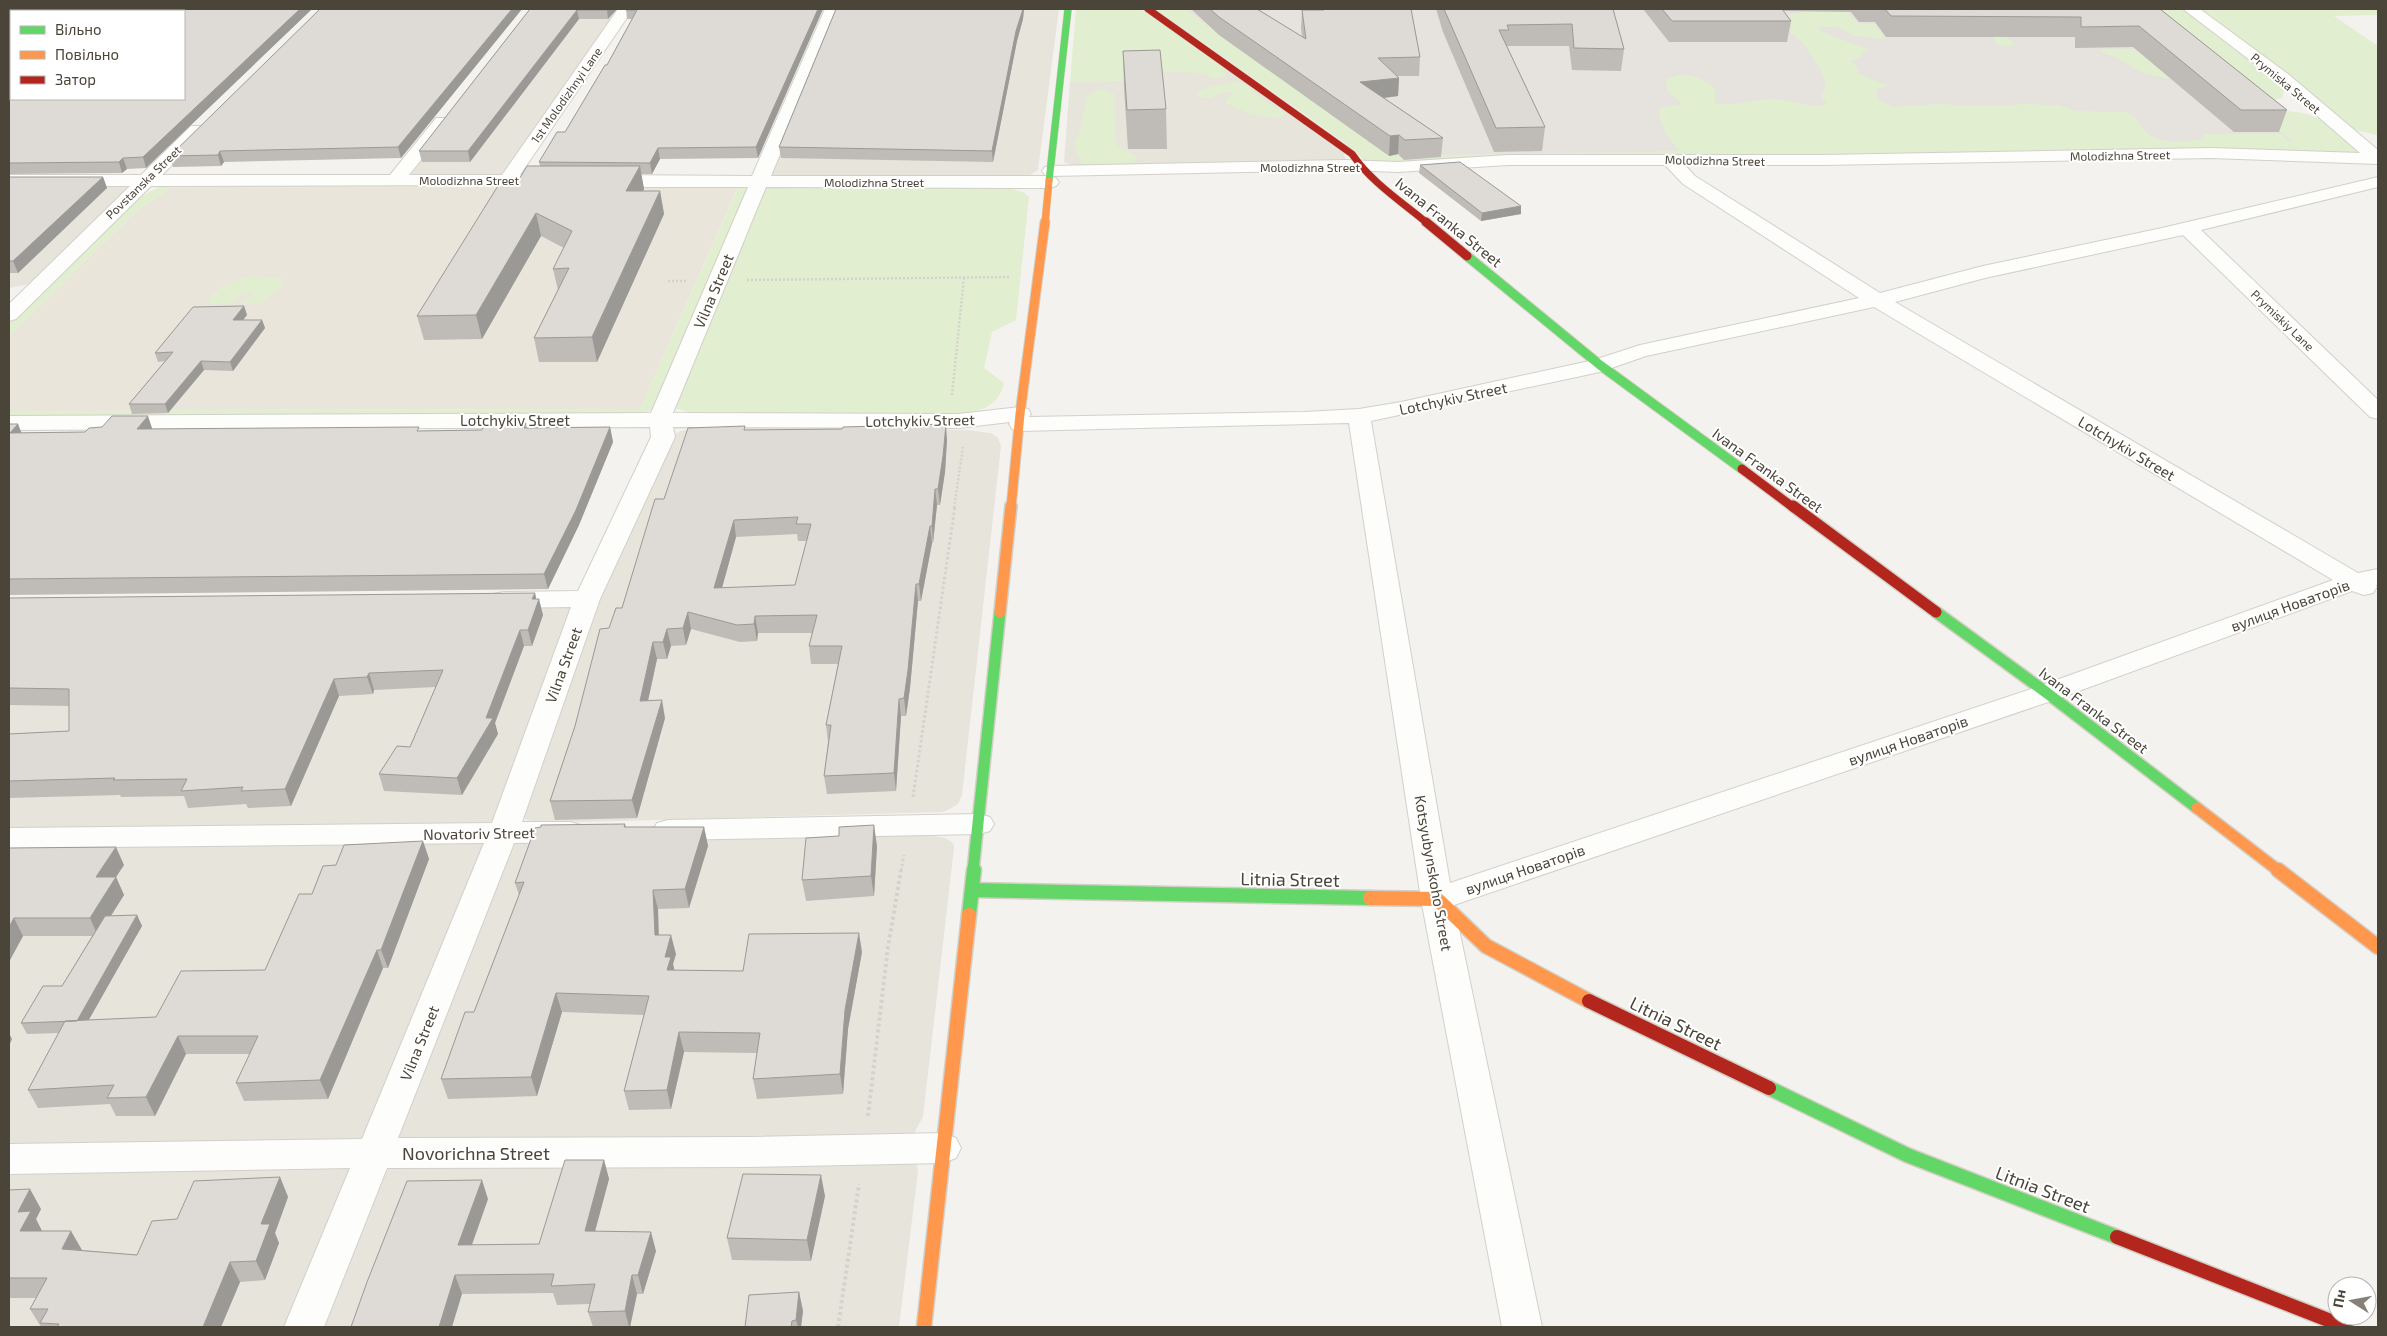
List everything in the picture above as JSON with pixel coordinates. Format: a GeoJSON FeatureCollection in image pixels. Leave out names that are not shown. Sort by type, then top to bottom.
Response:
{"type":"FeatureCollection","features":[{"type":"Feature","properties":{"kind":"street","name":"1st Molodizhnyi Lane"},"geometry":{"type":"LineString","coordinates":[[507,181],[625,9]]}},
{"type":"Feature","properties":{"kind":"street","name":"Vilna Street"},"geometry":{"type":"LineString","coordinates":[[304,1327],[502,833],[587,599],[663,437],[660,420],[832,9]]}},
{"type":"Feature","properties":{"kind":"street"},"geometry":{"type":"LineString","coordinates":[[924,1327],[979,824],[1020,419],[1039,277],[1068,9]]}},
{"type":"Feature","properties":{"kind":"street","name":"Ivana Franka Street"},"geometry":{"type":"LineString","coordinates":[[1148,9],[1352,154],[1360,166],[1600,366],[2047,693],[2378,947]]}},
{"type":"Feature","properties":{"kind":"street","name":"Prymiska Street"},"geometry":{"type":"LineString","coordinates":[[2191,9],[2282,77],[2312,104],[2376,153]]}},
{"type":"Feature","properties":{"kind":"street"},"geometry":{"type":"LineString","coordinates":[[396,180],[451,110]]}},
{"type":"Feature","properties":{"kind":"street","name":"Povstanska Street"},"geometry":{"type":"LineString","coordinates":[[9,315],[209,118]]}},
{"type":"Feature","properties":{"kind":"street","name":"Molodizhna Street"},"geometry":{"type":"LineString","coordinates":[[9,180],[760,181],[1050,176],[1360,166],[1398,167],[1501,160],[1822,160],[2211,153],[2376,153]]}},
{"type":"Feature","properties":{"kind":"street","name":"Lotchykiv Street"},"geometry":{"type":"LineString","coordinates":[[1670,160],[1689,180],[1877,300],[2370,584]]}},
{"type":"Feature","properties":{"kind":"street","name":"Lotchykiv Street"},"geometry":{"type":"LineString","coordinates":[[9,423],[660,420],[958,421],[1020,419],[1275,420],[1359,416],[1600,366],[1640,350],[1877,300],[2018,263],[2187,228],[2378,182]]}},
{"type":"Feature","properties":{"kind":"street","name":"Prymiskiy Lane"},"geometry":{"type":"LineString","coordinates":[[2187,228],[2378,412]]}},
{"type":"Feature","properties":{"kind":"street"},"geometry":{"type":"LineString","coordinates":[[9,290],[33,290]]}},
{"type":"Feature","properties":{"kind":"street","name":"Kotsyubynskoho Street"},"geometry":{"type":"LineString","coordinates":[[1359,416],[1437,899],[1522,1327]]}},
{"type":"Feature","properties":{"kind":"street","name":"вулиця Новаторів"},"geometry":{"type":"LineString","coordinates":[[1437,899],[2370,584]]}},
{"type":"Feature","properties":{"kind":"street"},"geometry":{"type":"LineString","coordinates":[[477,600],[587,599]]}},
{"type":"Feature","properties":{"kind":"street"},"geometry":{"type":"LineString","coordinates":[[641,831],[979,824]]}},
{"type":"Feature","properties":{"kind":"street","name":"Novatoriv Street"},"geometry":{"type":"LineString","coordinates":[[9,838],[602,831]]}},
{"type":"Feature","properties":{"kind":"street","name":"Litnia Street"},"geometry":{"type":"LineString","coordinates":[[972,890],[1437,899],[1486,946],[1594,1003],[1907,1154],[2346,1327]]}},
{"type":"Feature","properties":{"kind":"street","name":"Novorichna Street"},"geometry":{"type":"LineString","coordinates":[[9,1159],[375,1153],[749,1152],[943,1148]]}},
{"type":"Feature","properties":{"kind":"path"},"geometry":{"type":"LineString","coordinates":[[668,281],[1039,277]]}},
{"type":"Feature","properties":{"kind":"shaded area"},"geometry":{"type":"Polygon","coordinates":[[[535,9],[621,9],[505,175],[410,177],[407,173],[535,9]]]}},
{"type":"Feature","properties":{"kind":"shaded area"},"geometry":{"type":"Polygon","coordinates":[[[838,9],[1059,9],[1038,170],[1024,179],[778,178],[772,175],[770,172],[838,9]]]}},
{"type":"Feature","properties":{"kind":"shaded area"},"geometry":{"type":"Polygon","coordinates":[[[1184,9],[2129,9],[2294,142],[1389,156],[1184,9]]]}},
{"type":"Feature","properties":{"kind":"shaded area"},"geometry":{"type":"Polygon","coordinates":[[[1227,70],[1343,152],[1346,159],[1076,167],[1064,162],[1070,82],[1146,80],[1146,71],[1227,70]]]}},
{"type":"Feature","properties":{"kind":"shaded area"},"geometry":{"type":"Polygon","coordinates":[[[9,184],[125,186],[130,188],[30,284],[9,288],[9,184]]]}},
{"type":"Feature","properties":{"kind":"shaded area"},"geometry":{"type":"Polygon","coordinates":[[[738,187],[640,409],[9,412],[9,336],[136,211],[172,188],[738,187]]]}},
{"type":"Feature","properties":{"kind":"shaded area"},"geometry":{"type":"Polygon","coordinates":[[[701,427],[967,430],[991,433],[998,438],[1001,446],[962,795],[958,804],[942,812],[548,823],[527,820],[520,816],[595,598],[671,436],[681,431],[701,427]]]}},
{"type":"Feature","properties":{"kind":"shaded area"},"geometry":{"type":"Polygon","coordinates":[[[575,605],[495,820],[486,825],[9,832],[9,608],[575,605]]]}},
{"type":"Feature","properties":{"kind":"shaded area"},"geometry":{"type":"Polygon","coordinates":[[[923,834],[945,838],[953,843],[954,848],[923,1117],[913,1135],[904,1140],[399,1139],[395,1135],[511,846],[521,842],[923,834]]]}},
{"type":"Feature","properties":{"kind":"shaded area"},"geometry":{"type":"Polygon","coordinates":[[[466,841],[482,844],[485,847],[366,1138],[349,1143],[9,1150],[9,846],[466,841]]]}},
{"type":"Feature","properties":{"kind":"shaded area"},"geometry":{"type":"Polygon","coordinates":[[[910,1160],[917,1165],[918,1171],[899,1327],[314,1327],[365,1198],[384,1167],[910,1160]]]}},
{"type":"Feature","properties":{"kind":"shaded area"},"geometry":{"type":"Polygon","coordinates":[[[328,1162],[339,1164],[351,1172],[350,1181],[291,1327],[9,1327],[9,1168],[328,1162]]]}},
{"type":"Feature","properties":{"kind":"green space"},"geometry":{"type":"Polygon","coordinates":[[[1076,9],[1141,9],[1227,70],[1223,70],[1226,75],[1216,79],[1201,73],[1146,71],[1146,80],[1070,82],[1076,9]]]}},
{"type":"Feature","properties":{"kind":"green space"},"geometry":{"type":"Polygon","coordinates":[[[1155,9],[1186,9],[1206,24],[1218,24],[1248,55],[1389,156],[1679,151],[1668,137],[1659,115],[1659,108],[1682,104],[1669,92],[1666,86],[1666,81],[1678,75],[1699,78],[1711,85],[1716,90],[1715,102],[1720,104],[1774,99],[1819,106],[1825,105],[1826,103],[1821,97],[1826,84],[1820,69],[1802,42],[1790,32],[1791,26],[1784,16],[1801,12],[1802,9],[1981,12],[2016,45],[2008,47],[1996,44],[1991,34],[1851,12],[1849,13],[1858,23],[1875,24],[1885,39],[1853,36],[1839,27],[1818,27],[1823,32],[1867,49],[1868,51],[1863,52],[1861,57],[1851,61],[1856,65],[1859,74],[1887,85],[1877,89],[1876,96],[1880,101],[1894,107],[1935,104],[1990,106],[2025,104],[2059,105],[2076,111],[2127,112],[2134,116],[2146,131],[2154,137],[2173,141],[2199,140],[2204,138],[2204,134],[2274,133],[2283,135],[2288,142],[2293,142],[2256,111],[2290,111],[2313,116],[2323,121],[2359,149],[2355,155],[1368,164],[1345,143],[1155,9]]]}},
{"type":"Feature","properties":{"kind":"green space"},"geometry":{"type":"Polygon","coordinates":[[[2129,9],[2186,9],[2280,82],[2284,90],[2282,98],[2274,100],[2146,74],[2100,51],[2103,49],[2171,49],[2129,9]]]}},
{"type":"Feature","properties":{"kind":"green space"},"geometry":{"type":"Polygon","coordinates":[[[2196,9],[2378,9],[2378,15],[2334,16],[2378,46],[2378,135],[2350,129],[2196,9]]]}},
{"type":"Feature","properties":{"kind":"green space"},"geometry":{"type":"Polygon","coordinates":[[[1234,82],[1244,83],[1265,101],[1286,113],[1283,117],[1276,118],[1261,116],[1226,103],[1226,100],[1233,94],[1227,92],[1208,98],[1199,97],[1196,93],[1234,82]]]}},
{"type":"Feature","properties":{"kind":"green space"},"geometry":{"type":"Polygon","coordinates":[[[1098,90],[1106,90],[1114,94],[1116,143],[1119,147],[1137,156],[1134,162],[1121,165],[1092,166],[1079,162],[1080,156],[1076,152],[1075,144],[1080,131],[1087,96],[1098,90]]]}},
{"type":"Feature","properties":{"kind":"green space"},"geometry":{"type":"Polygon","coordinates":[[[163,185],[738,185],[748,187],[656,407],[645,413],[9,417],[9,412],[640,409],[738,188],[172,188],[136,211],[9,336],[9,323],[134,200],[163,185]]]}},
{"type":"Feature","properties":{"kind":"green space"},"geometry":{"type":"Polygon","coordinates":[[[778,186],[1008,188],[1023,192],[1029,197],[1016,320],[992,332],[984,368],[1004,383],[1001,393],[996,400],[982,409],[973,412],[945,415],[690,413],[675,408],[674,403],[764,189],[778,186]]]}},
{"type":"Feature","properties":{"kind":"green space"},"geometry":{"type":"Polygon","coordinates":[[[253,276],[282,279],[284,284],[261,303],[243,304],[252,295],[252,293],[245,293],[231,303],[208,303],[215,292],[227,284],[253,276]]]}},
{"type":"Feature","properties":{"kind":"building"},"geometry":{"type":"Polygon","coordinates":[[[9,9],[300,9],[143,157],[123,158],[119,162],[9,163],[9,94],[10,100],[185,100],[185,10],[10,10],[9,87],[9,9]]]}},
{"type":"Feature","properties":{"kind":"building"},"geometry":{"type":"Polygon","coordinates":[[[320,9],[512,9],[398,147],[220,151],[218,155],[170,156],[320,9]]]}},
{"type":"Feature","properties":{"kind":"building"},"geometry":{"type":"Polygon","coordinates":[[[530,9],[607,10],[577,10],[468,151],[419,151],[530,9]]]}},
{"type":"Feature","properties":{"kind":"building"},"geometry":{"type":"Polygon","coordinates":[[[626,9],[818,9],[756,147],[658,148],[650,163],[539,162],[557,132],[565,132],[605,65],[607,65],[637,10],[626,9]]]}},
{"type":"Feature","properties":{"kind":"building"},"geometry":{"type":"Polygon","coordinates":[[[836,9],[1023,9],[1016,31],[992,151],[779,147],[836,9]]]}},
{"type":"Feature","properties":{"kind":"building"},"geometry":{"type":"Polygon","coordinates":[[[1210,9],[1257,9],[1306,39],[1302,10],[1411,9],[1420,57],[1378,58],[1399,78],[1360,82],[1443,138],[1405,140],[1399,135],[1390,136],[1210,9]]]}},
{"type":"Feature","properties":{"kind":"building"},"geometry":{"type":"Polygon","coordinates":[[[1444,9],[1613,9],[1624,49],[1574,48],[1572,24],[1507,25],[1509,30],[1499,30],[1545,127],[1496,128],[1444,9]]]}},
{"type":"Feature","properties":{"kind":"building"},"geometry":{"type":"Polygon","coordinates":[[[1662,9],[1782,9],[1791,21],[1672,21],[1662,9]]]}},
{"type":"Feature","properties":{"kind":"building"},"geometry":{"type":"Polygon","coordinates":[[[1885,9],[2160,9],[2287,110],[2241,110],[2139,26],[2081,27],[2081,17],[1891,16],[1885,9]]]}},
{"type":"Feature","properties":{"kind":"building"},"geometry":{"type":"Polygon","coordinates":[[[1160,50],[1166,109],[1127,110],[1123,51],[1160,50]]]}},
{"type":"Feature","properties":{"kind":"building"},"geometry":{"type":"Polygon","coordinates":[[[1460,162],[1521,206],[1482,213],[1420,165],[1460,162]]]}},
{"type":"Feature","properties":{"kind":"building"},"geometry":{"type":"Polygon","coordinates":[[[527,166],[640,166],[626,191],[660,191],[592,337],[534,338],[569,268],[553,269],[572,231],[536,213],[476,315],[417,316],[501,181],[518,181],[527,166]]]}},
{"type":"Feature","properties":{"kind":"building"},"geometry":{"type":"Polygon","coordinates":[[[9,177],[103,177],[13,261],[9,261],[9,177]]]}},
{"type":"Feature","properties":{"kind":"building"},"geometry":{"type":"Polygon","coordinates":[[[244,306],[233,320],[262,320],[230,362],[201,361],[165,404],[129,404],[173,352],[155,353],[193,307],[244,306]]]}},
{"type":"Feature","properties":{"kind":"building"},"geometry":{"type":"Polygon","coordinates":[[[112,416],[148,416],[137,429],[419,427],[417,431],[482,430],[485,424],[526,423],[524,428],[610,427],[576,510],[544,574],[9,579],[9,424],[18,424],[10,433],[85,432],[89,428],[102,427],[112,416]]]}},
{"type":"Feature","properties":{"kind":"building"},"geometry":{"type":"Polygon","coordinates":[[[946,424],[938,489],[935,489],[932,526],[930,526],[919,584],[916,584],[904,698],[899,699],[894,773],[824,776],[831,725],[826,725],[842,646],[809,646],[817,615],[755,616],[754,624],[737,625],[688,612],[683,628],[667,629],[663,642],[653,642],[640,701],[662,700],[632,800],[550,801],[575,726],[600,629],[609,628],[616,608],[622,608],[655,499],[664,499],[688,428],[745,426],[744,430],[842,429],[843,427],[946,424]],[[798,517],[734,520],[714,588],[795,585],[811,524],[796,524],[798,517]]]}},
{"type":"Feature","properties":{"kind":"building"},"geometry":{"type":"Polygon","coordinates":[[[535,593],[532,599],[539,599],[528,630],[520,630],[486,718],[493,718],[457,778],[379,774],[397,746],[410,747],[443,670],[369,673],[367,677],[334,679],[285,789],[241,791],[243,787],[181,791],[187,779],[113,780],[115,778],[9,781],[9,734],[69,731],[69,689],[9,688],[9,598],[535,593]]]}},
{"type":"Feature","properties":{"kind":"building"},"geometry":{"type":"Polygon","coordinates":[[[625,824],[624,827],[704,827],[685,889],[653,890],[655,935],[671,935],[665,957],[671,957],[667,970],[743,971],[749,934],[859,933],[845,1010],[840,1074],[753,1079],[760,1033],[679,1032],[667,1090],[624,1091],[649,996],[556,993],[531,1077],[441,1079],[465,1012],[474,1012],[524,882],[515,883],[535,828],[541,827],[541,825],[625,824]]]}},
{"type":"Feature","properties":{"kind":"building"},"geometry":{"type":"Polygon","coordinates":[[[874,825],[871,876],[802,880],[806,838],[839,836],[839,827],[874,825]]]}},
{"type":"Feature","properties":{"kind":"building"},"geometry":{"type":"Polygon","coordinates":[[[423,841],[381,950],[377,950],[320,1080],[236,1083],[258,1036],[178,1036],[146,1097],[107,1098],[114,1085],[28,1090],[65,1021],[156,1017],[181,971],[265,970],[299,894],[312,894],[323,866],[336,865],[344,845],[423,841]]]}},
{"type":"Feature","properties":{"kind":"building"},"geometry":{"type":"Polygon","coordinates":[[[116,847],[96,877],[116,877],[90,918],[14,918],[9,927],[9,848],[116,847]]]}},
{"type":"Feature","properties":{"kind":"building"},"geometry":{"type":"Polygon","coordinates":[[[137,915],[77,1021],[21,1023],[43,986],[62,986],[105,916],[137,915]]]}},
{"type":"Feature","properties":{"kind":"building"},"geometry":{"type":"Polygon","coordinates":[[[565,1160],[604,1160],[585,1231],[651,1232],[638,1275],[632,1275],[625,1311],[588,1312],[595,1284],[551,1286],[554,1274],[455,1275],[439,1327],[351,1327],[407,1181],[482,1180],[458,1245],[539,1244],[565,1160]]]}},
{"type":"Feature","properties":{"kind":"building"},"geometry":{"type":"Polygon","coordinates":[[[743,1174],[821,1175],[807,1240],[727,1238],[743,1174]]]}},
{"type":"Feature","properties":{"kind":"building"},"geometry":{"type":"Polygon","coordinates":[[[280,1177],[261,1224],[270,1224],[256,1261],[230,1262],[203,1327],[57,1327],[59,1324],[40,1323],[48,1309],[30,1309],[47,1278],[9,1278],[9,1190],[30,1189],[18,1212],[31,1211],[20,1231],[71,1231],[62,1249],[137,1255],[152,1221],[177,1219],[194,1181],[280,1177]]]}},
{"type":"Feature","properties":{"kind":"building"},"geometry":{"type":"Polygon","coordinates":[[[799,1292],[796,1320],[792,1321],[791,1327],[745,1327],[749,1295],[799,1292]]]}},
{"type":"Feature","properties":{"kind":"traffic: fast"},"geometry":{"type":"LineString","coordinates":[[1049,181],[1068,9]]}},
{"type":"Feature","properties":{"kind":"traffic: fast"},"geometry":{"type":"LineString","coordinates":[[1467,256],[1600,365],[1742,469]]}},
{"type":"Feature","properties":{"kind":"traffic: fast"},"geometry":{"type":"LineString","coordinates":[[969,915],[1000,612]]}},
{"type":"Feature","properties":{"kind":"traffic: fast"},"geometry":{"type":"LineString","coordinates":[[1936,612],[2047,693],[2197,808]]}},
{"type":"Feature","properties":{"kind":"traffic: fast"},"geometry":{"type":"LineString","coordinates":[[972,890],[1370,898]]}},
{"type":"Feature","properties":{"kind":"traffic: fast"},"geometry":{"type":"LineString","coordinates":[[1769,1088],[1907,1155],[2117,1237]]}},
{"type":"Feature","properties":{"kind":"traffic: slow"},"geometry":{"type":"LineString","coordinates":[[1000,612],[1020,414],[1039,277],[1049,181]]}},
{"type":"Feature","properties":{"kind":"traffic: slow"},"geometry":{"type":"LineString","coordinates":[[2197,808],[2378,947]]}},
{"type":"Feature","properties":{"kind":"traffic: slow"},"geometry":{"type":"LineString","coordinates":[[1370,898],[1437,899],[1486,946],[1589,1001]]}},
{"type":"Feature","properties":{"kind":"traffic: slow"},"geometry":{"type":"LineString","coordinates":[[924,1327],[969,915]]}},
{"type":"Feature","properties":{"kind":"traffic: jam"},"geometry":{"type":"LineString","coordinates":[[1148,9],[1352,154],[1360,166],[1373,178],[1467,256]]}},
{"type":"Feature","properties":{"kind":"traffic: jam"},"geometry":{"type":"LineString","coordinates":[[1742,469],[1936,612]]}},
{"type":"Feature","properties":{"kind":"traffic: jam"},"geometry":{"type":"LineString","coordinates":[[1589,1001],[1769,1088]]}},
{"type":"Feature","properties":{"kind":"traffic: jam"},"geometry":{"type":"LineString","coordinates":[[2117,1237],[2346,1327]]}}]}
